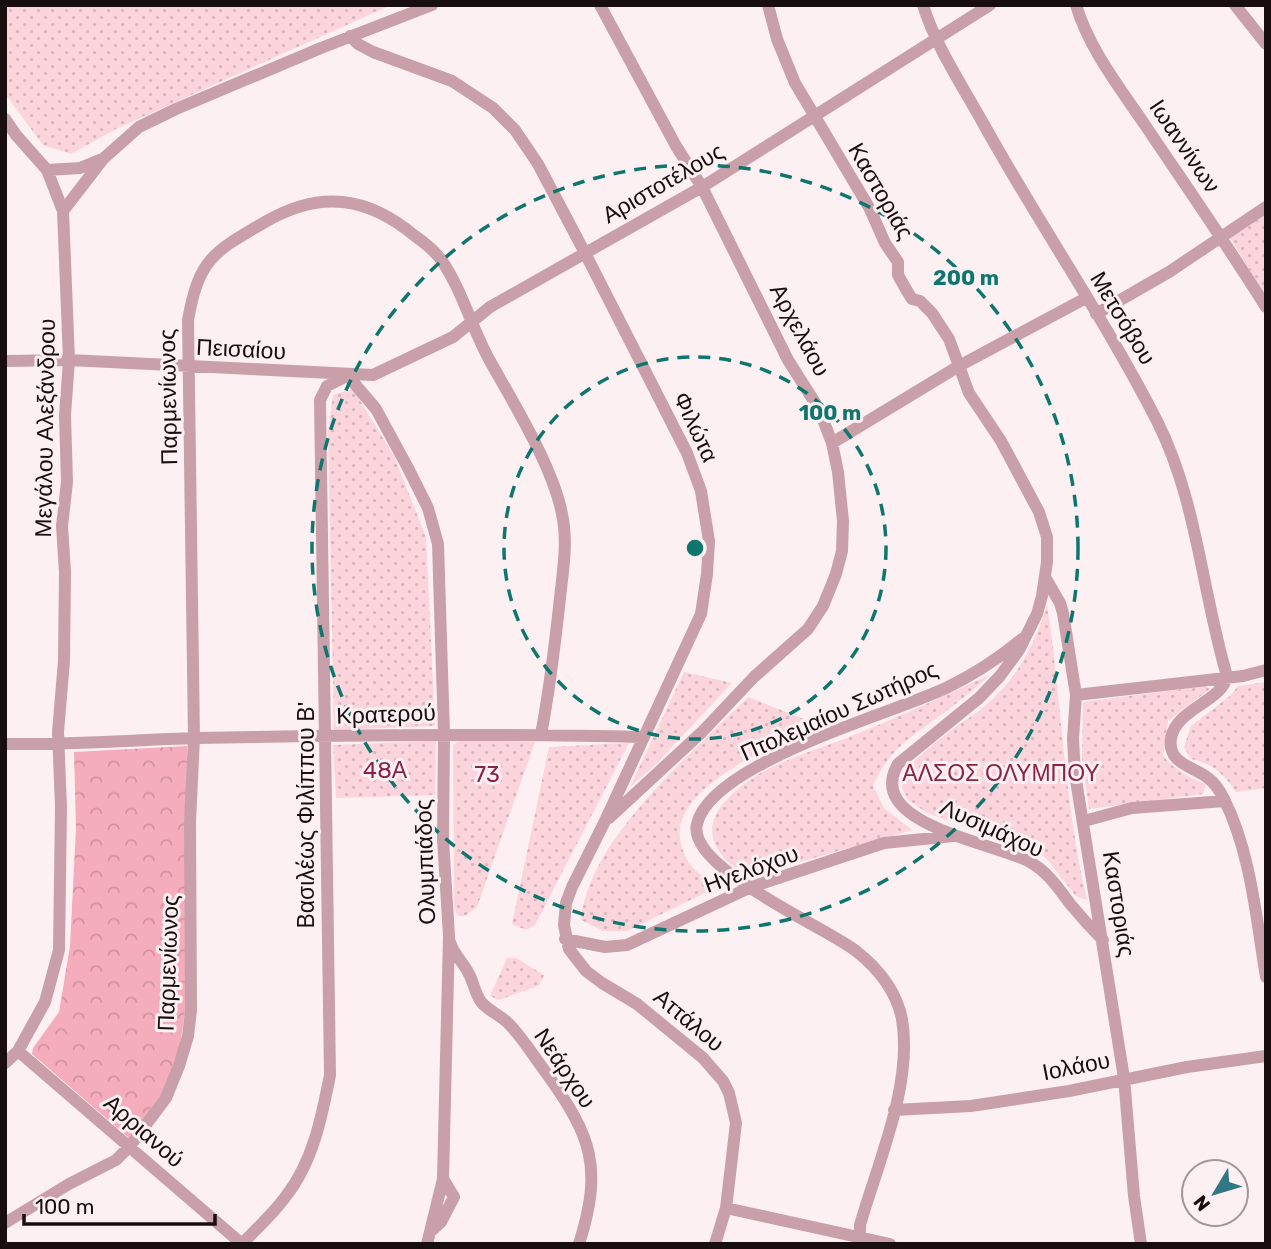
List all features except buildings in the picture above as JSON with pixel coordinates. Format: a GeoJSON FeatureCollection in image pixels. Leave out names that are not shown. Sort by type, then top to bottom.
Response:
{"type":"FeatureCollection","features":[{"type":"Feature","properties":{"kind":"street"},"geometry":{"type":"LineString","coordinates":[[63,211],[103,159],[139,127],[176,108],[432,5]]}},
{"type":"Feature","properties":{"kind":"street","name":"Αρχελάου"},"geometry":{"type":"LineString","coordinates":[[600,5],[676,146],[702,187],[788,360],[819,409],[832,443],[841,491],[842,551],[832,584],[817,617],[799,638],[754,677],[702,732],[604,823]]}},
{"type":"Feature","properties":{"kind":"street","name":"Καστοριάς"},"geometry":{"type":"LineString","coordinates":[[768,5],[788,69],[813,116],[870,209],[885,243],[898,262],[898,275],[907,291],[912,299],[920,301],[938,320],[949,339],[972,398],[1001,441],[1039,512],[1047,537],[1045,577],[1037,614],[1027,635]]}},
{"type":"Feature","properties":{"kind":"street","name":"Μετσόβου"},"geometry":{"type":"LineString","coordinates":[[923,5],[936,38],[997,149],[1134,376],[1174,457],[1227,676]]}},
{"type":"Feature","properties":{"kind":"street","name":"Αριστοτέλους"},"geometry":{"type":"LineString","coordinates":[[348,376],[373,375],[453,337],[500,301],[702,187],[990,5]]}},
{"type":"Feature","properties":{"kind":"street","name":"Ιωαννίνων"},"geometry":{"type":"LineString","coordinates":[[1076,5],[1086,32],[1109,70],[1266,307]]}},
{"type":"Feature","properties":{"kind":"street"},"geometry":{"type":"LineString","coordinates":[[1235,5],[1266,44]]}},
{"type":"Feature","properties":{"kind":"street","name":"Φιλώτα"},"geometry":{"type":"LineString","coordinates":[[350,37],[373,52],[452,81],[493,108],[515,130],[538,164],[585,253],[687,453],[701,491],[708,530],[707,574],[701,614],[569,895],[564,918],[565,939]]}},
{"type":"Feature","properties":{"kind":"street"},"geometry":{"type":"LineString","coordinates":[[5,119],[47,170],[80,169],[103,159]]}},
{"type":"Feature","properties":{"kind":"street","name":"Μεγάλου Αλεξάνδρου"},"geometry":{"type":"LineString","coordinates":[[5,1063],[18,1051],[46,1002],[59,950],[61,807],[58,745],[64,661],[65,572],[62,514],[68,482],[65,415],[69,360],[63,211],[47,170]]}},
{"type":"Feature","properties":{"kind":"street","name":"Παρμενίωνος"},"geometry":{"type":"LineString","coordinates":[[5,1223],[68,1184],[116,1160],[160,1107],[171,1088],[183,1056],[190,1023],[190,822],[194,738],[188,320],[193,291],[204,266],[246,233],[283,211],[310,202],[328,201],[368,207],[395,220],[438,255],[540,454],[563,517],[564,565],[556,643],[541,734]]}},
{"type":"Feature","properties":{"kind":"street"},"geometry":{"type":"LineString","coordinates":[[1096,314],[1169,272],[1266,207]]}},
{"type":"Feature","properties":{"kind":"street"},"geometry":{"type":"LineString","coordinates":[[832,443],[959,366],[1086,298]]}},
{"type":"Feature","properties":{"kind":"street","name":"Πεισαίου"},"geometry":{"type":"LineString","coordinates":[[5,361],[69,360],[348,376]]}},
{"type":"Feature","properties":{"kind":"street","name":"Ολυμπιάδος"},"geometry":{"type":"LineString","coordinates":[[348,376],[382,421],[417,484],[436,533],[441,602],[443,839],[449,936],[443,1179],[428,1238]]}},
{"type":"Feature","properties":{"kind":"street","name":"Βασιλέως Φιλίππου Β'"},"geometry":{"type":"LineString","coordinates":[[242,1244],[287,1196],[298,1175],[320,1124],[330,1075],[320,400],[327,386],[348,376]]}},
{"type":"Feature","properties":{"kind":"street","name":"Καστοριάς"},"geometry":{"type":"LineString","coordinates":[[1045,577],[1063,613],[1076,695],[1073,753],[1124,1078],[1141,1244]]}},
{"type":"Feature","properties":{"kind":"street","name":"Λυσιμάχου"},"geometry":{"type":"LineString","coordinates":[[1027,635],[1012,660],[990,686],[967,708],[904,758],[894,770],[892,790],[900,804],[920,819],[956,836],[1030,862],[1049,878],[1103,940]]}},
{"type":"Feature","properties":{"kind":"street","name":"Πτολεμαίου Σωτήρος"},"geometry":{"type":"LineString","coordinates":[[860,1240],[860,1225],[894,1110],[904,1054],[901,1018],[893,992],[871,964],[853,948],[780,907],[712,860],[698,839],[698,821],[705,807],[733,782],[784,754],[946,688],[999,657],[1027,635]]}},
{"type":"Feature","properties":{"kind":"street"},"geometry":{"type":"LineString","coordinates":[[1076,695],[1243,676],[1266,670]]}},
{"type":"Feature","properties":{"kind":"street"},"geometry":{"type":"LineString","coordinates":[[1227,676],[1222,689],[1180,722],[1173,732],[1172,750],[1179,762],[1210,780],[1225,801],[1242,847],[1266,976]]}},
{"type":"Feature","properties":{"kind":"street","name":"Κρατερού"},"geometry":{"type":"LineString","coordinates":[[5,744],[58,745],[194,738],[444,734],[643,737]]}},
{"type":"Feature","properties":{"kind":"street"},"geometry":{"type":"LineString","coordinates":[[1084,821],[1132,808],[1225,801]]}},
{"type":"Feature","properties":{"kind":"street","name":"Ηγελόχου"},"geometry":{"type":"LineString","coordinates":[[565,939],[605,947],[627,945],[751,887],[884,843],[956,836]]}},
{"type":"Feature","properties":{"kind":"street","name":"Νεάρχου"},"geometry":{"type":"LineString","coordinates":[[449,936],[452,949],[467,971],[480,1000],[508,1023],[533,1054],[570,1108],[584,1138],[591,1164],[592,1195],[579,1244]]}},
{"type":"Feature","properties":{"kind":"street","name":"Αττάλου"},"geometry":{"type":"LineString","coordinates":[[565,939],[586,971],[637,1004],[704,1058],[729,1093],[736,1123],[726,1208],[715,1244]]}},
{"type":"Feature","properties":{"kind":"street","name":"Αρριανού"},"geometry":{"type":"LineString","coordinates":[[18,1051],[242,1244]]}},
{"type":"Feature","properties":{"kind":"street","name":"Ιολάου"},"geometry":{"type":"LineString","coordinates":[[894,1110],[971,1106],[1266,1056]]}},
{"type":"Feature","properties":{"kind":"street"},"geometry":{"type":"LineString","coordinates":[[726,1208],[860,1240],[890,1244]]}},
{"type":"Feature","properties":{"kind":"green space"},"geometry":{"type":"Polygon","coordinates":[[[5,5],[391,5],[116,129],[71,154],[43,145],[6,95],[5,5]]]}},
{"type":"Feature","properties":{"kind":"green space"},"geometry":{"type":"Polygon","coordinates":[[[1266,212],[1266,297],[1230,238],[1266,212]]]}},
{"type":"Feature","properties":{"kind":"green space"},"geometry":{"type":"Polygon","coordinates":[[[353,389],[394,456],[426,537],[435,726],[334,730],[328,432],[333,395],[353,389]]]}},
{"type":"Feature","properties":{"kind":"green space","name":"ΑΛΣΟΣ ΟΛΥΜΠΟΥ"},"geometry":{"type":"Polygon","coordinates":[[[1047,604],[1073,827],[1087,900],[1076,896],[1046,858],[1019,843],[927,813],[908,800],[902,788],[903,772],[936,742],[998,694],[1017,671],[1031,646],[1047,604]]]}},
{"type":"Feature","properties":{"kind":"green space"},"geometry":{"type":"Polygon","coordinates":[[[684,672],[732,683],[657,763],[630,787],[684,672]]]}},
{"type":"Feature","properties":{"kind":"green space","name":"ΑΛΣΟΣ ΟΛΥΜΠΟΥ"},"geometry":{"type":"Polygon","coordinates":[[[991,674],[907,740],[880,772],[873,786],[884,808],[912,830],[754,875],[733,866],[720,854],[712,831],[716,815],[725,801],[748,781],[788,760],[881,724],[991,674]]]}},
{"type":"Feature","properties":{"kind":"green space"},"geometry":{"type":"Polygon","coordinates":[[[1266,682],[1266,788],[1236,792],[1217,771],[1205,763],[1191,759],[1184,747],[1191,726],[1231,695],[1238,686],[1266,682]]]}},
{"type":"Feature","properties":{"kind":"green space","name":"ΑΛΣΟΣ ΟΛΥΜΠΟΥ"},"geometry":{"type":"Polygon","coordinates":[[[1206,686],[1210,689],[1168,721],[1163,756],[1183,773],[1206,784],[1203,794],[1089,809],[1082,758],[1083,702],[1206,686]]]}},
{"type":"Feature","properties":{"kind":"green space"},"geometry":{"type":"Polygon","coordinates":[[[748,697],[816,724],[728,771],[690,805],[681,824],[681,844],[695,870],[719,886],[627,931],[603,931],[581,920],[588,889],[602,859],[622,829],[646,799],[748,697]]]}},
{"type":"Feature","properties":{"kind":"green space","name":"73"},"geometry":{"type":"Polygon","coordinates":[[[461,740],[535,742],[477,907],[465,916],[457,916],[454,906],[453,745],[461,740]]]}},
{"type":"Feature","properties":{"kind":"green space","name":"48Α"},"geometry":{"type":"Polygon","coordinates":[[[436,741],[435,795],[336,798],[333,745],[436,741]]]}},
{"type":"Feature","properties":{"kind":"green space"},"geometry":{"type":"Polygon","coordinates":[[[629,743],[535,925],[526,930],[512,924],[549,747],[629,743]]]}},
{"type":"Feature","properties":{"kind":"green space"},"geometry":{"type":"Polygon","coordinates":[[[187,746],[185,1011],[180,1045],[167,1087],[129,1138],[32,1054],[33,1048],[59,1012],[70,946],[76,828],[74,752],[187,746]]]}},
{"type":"Feature","properties":{"kind":"green space"},"geometry":{"type":"Polygon","coordinates":[[[507,958],[516,958],[544,975],[540,985],[499,1000],[490,996],[507,958]]]}}]}
